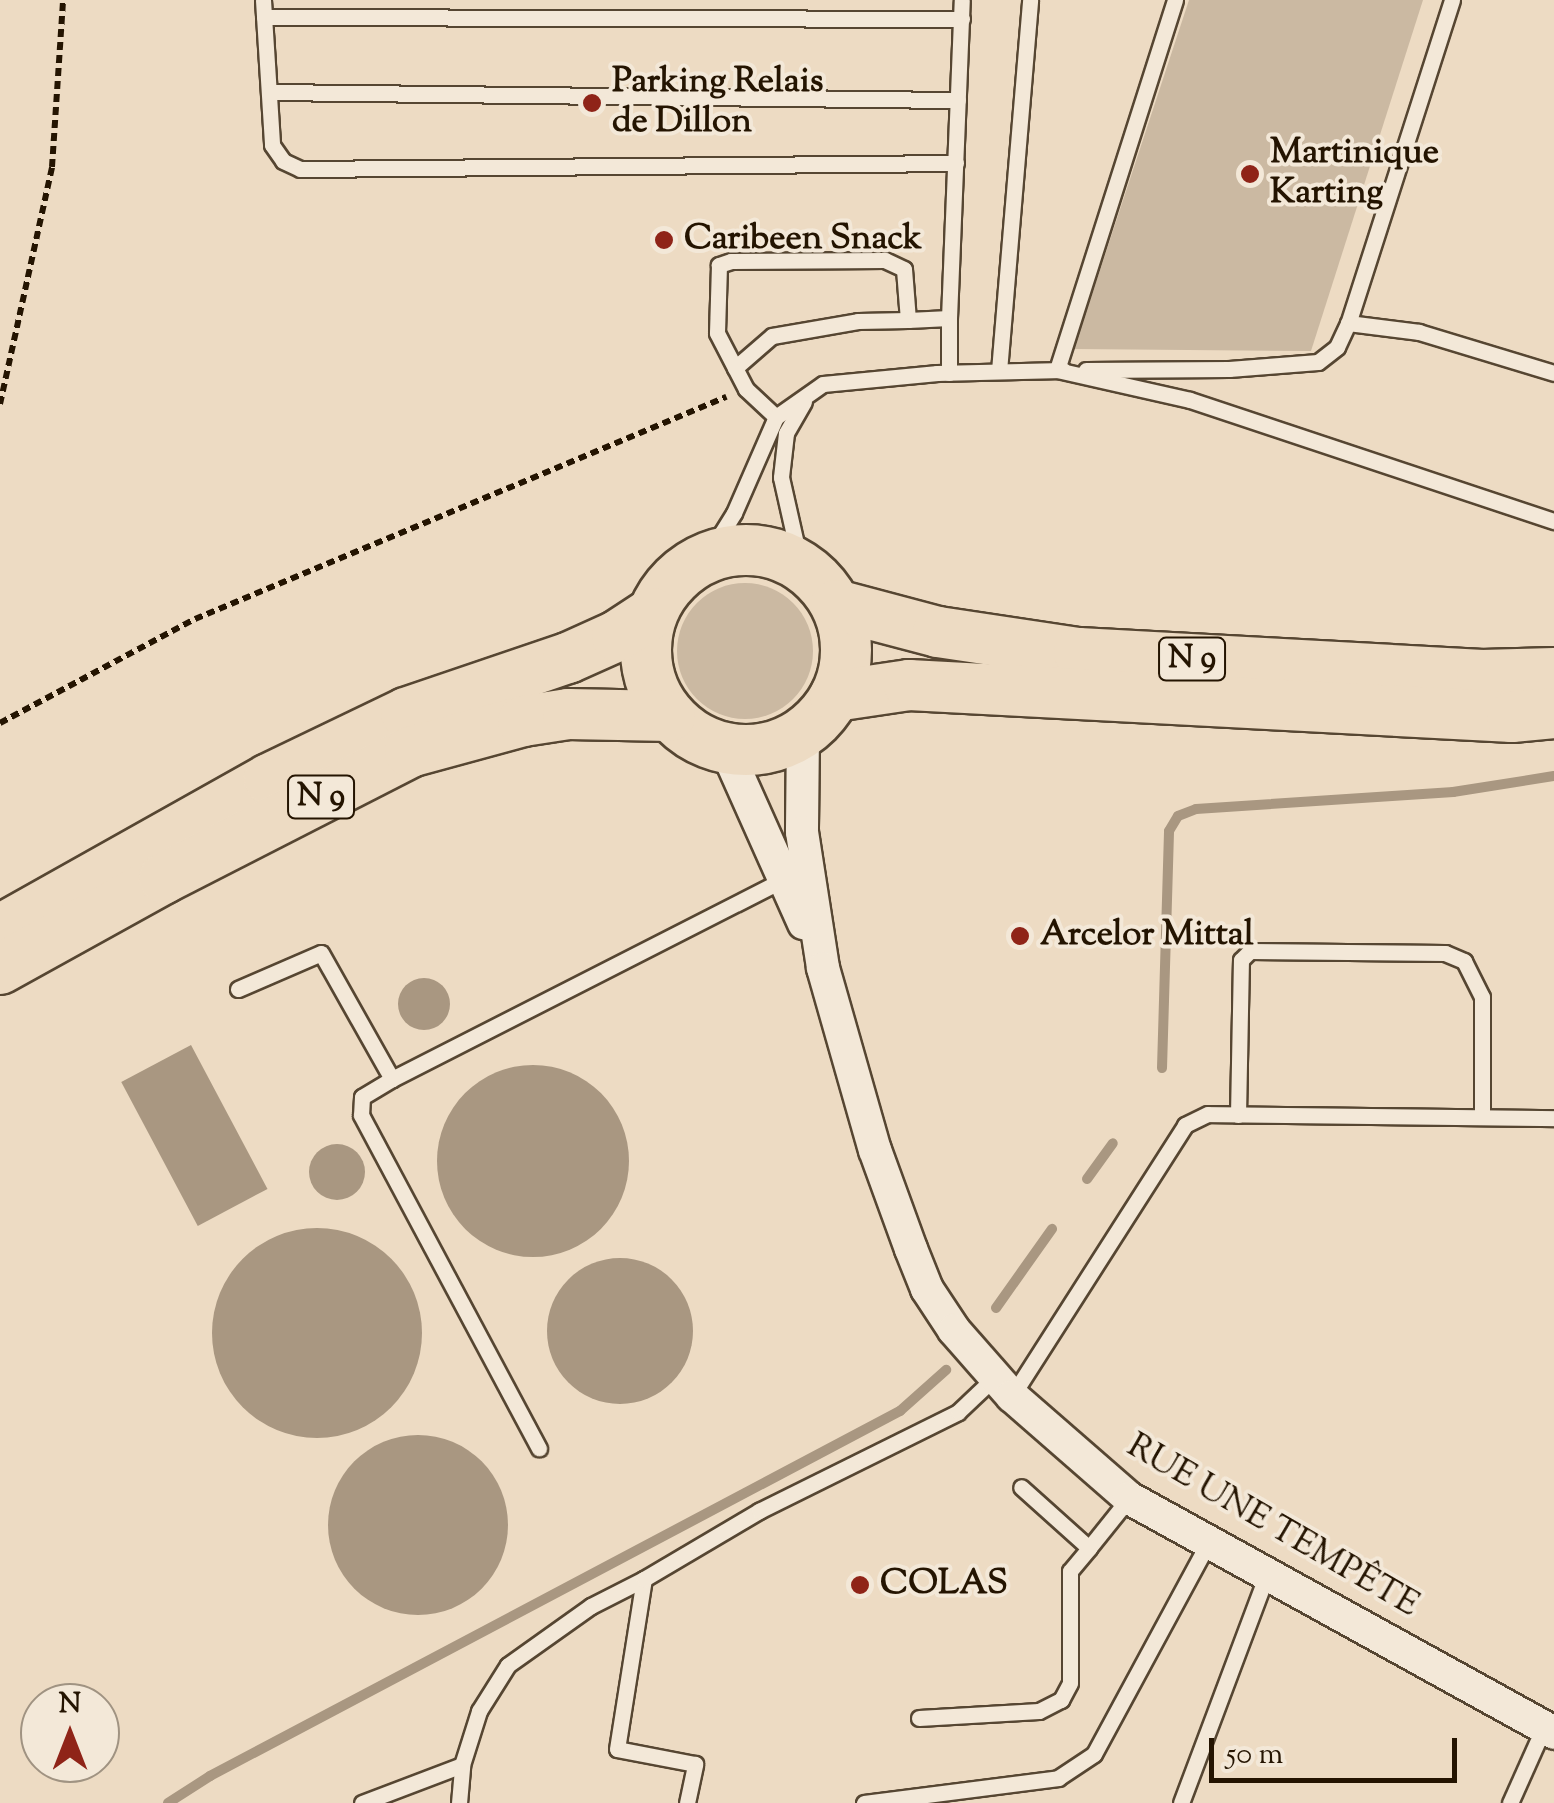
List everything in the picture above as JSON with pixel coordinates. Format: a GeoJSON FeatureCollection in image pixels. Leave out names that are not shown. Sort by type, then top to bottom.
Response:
{"type":"FeatureCollection","features":[{"type":"Feature","properties":{"kind":"main road"},"geometry":{"type":"LineString","coordinates":[[739,550],[772,553],[802,566],[836,605],[846,634],[846,666],[835,696],[802,732],[779,745],[726,748],[696,736],[670,716],[654,694],[646,667],[652,612],[684,571],[706,558],[739,550]]}},
{"type":"Feature","properties":{"kind":"main road","name":"N 9"},"geometry":{"type":"LineString","coordinates":[[836,605],[938,632],[1079,653],[1482,675],[1554,673]]}},
{"type":"Feature","properties":{"kind":"main road","name":"N 9"},"geometry":{"type":"LineString","coordinates":[[0,930],[269,779],[406,713],[568,658],[617,636],[652,612]]}},
{"type":"Feature","properties":{"kind":"main road","name":"N 9"},"geometry":{"type":"LineString","coordinates":[[835,696],[909,685],[1512,716],[1554,713]]}},
{"type":"Feature","properties":{"kind":"main road","name":"N 9"},"geometry":{"type":"LineString","coordinates":[[0,969],[164,878],[410,752],[553,716],[670,716]]}},
{"type":"Feature","properties":{"kind":"street","name":"RUE UNE TEMPÊTE"},"geometry":{"type":"LineString","coordinates":[[802,732],[802,832],[824,968],[876,1150],[927,1289],[954,1330],[1004,1386],[1129,1498],[1549,1730]]}},
{"type":"Feature","properties":{"kind":"street","name":"RUE UNE TEMPÊTE"},"geometry":{"type":"LineString","coordinates":[[726,748],[824,968]]}},
{"type":"Feature","properties":{"kind":"lane"},"geometry":{"type":"LineString","coordinates":[[949,372],[962,0]]}},
{"type":"Feature","properties":{"kind":"lane"},"geometry":{"type":"LineString","coordinates":[[999,372],[1030,0]]}},
{"type":"Feature","properties":{"kind":"lane"},"geometry":{"type":"LineString","coordinates":[[1057,370],[1175,0]]}},
{"type":"Feature","properties":{"kind":"lane"},"geometry":{"type":"LineString","coordinates":[[706,558],[734,513],[776,417],[836,380],[949,372],[1229,369],[1318,362],[1338,347],[1348,323],[1452,0]]}},
{"type":"Feature","properties":{"kind":"lane"},"geometry":{"type":"LineString","coordinates":[[956,164],[300,169],[282,161],[272,145],[264,8],[962,19]]}},
{"type":"Feature","properties":{"kind":"lane"},"geometry":{"type":"LineString","coordinates":[[269,92],[958,100]]}},
{"type":"Feature","properties":{"kind":"lane"},"geometry":{"type":"LineString","coordinates":[[776,417],[746,389],[717,333],[716,275],[720,265],[731,261],[896,262],[904,269],[908,320]]}},
{"type":"Feature","properties":{"kind":"lane"},"geometry":{"type":"LineString","coordinates":[[735,368],[772,336],[858,321],[949,318]]}},
{"type":"Feature","properties":{"kind":"lane"},"geometry":{"type":"LineString","coordinates":[[1348,323],[1419,332],[1554,373]]}},
{"type":"Feature","properties":{"kind":"lane"},"geometry":{"type":"LineString","coordinates":[[1057,370],[1190,400],[1554,521]]}},
{"type":"Feature","properties":{"kind":"lane"},"geometry":{"type":"LineString","coordinates":[[802,566],[780,476],[786,432],[808,394]]}},
{"type":"Feature","properties":{"kind":"lane"},"geometry":{"type":"LineString","coordinates":[[539,1449],[361,1115],[362,1097],[785,879]]}},
{"type":"Feature","properties":{"kind":"lane"},"geometry":{"type":"LineString","coordinates":[[1238,1114],[1241,960],[1250,950],[1445,953],[1464,961],[1482,997],[1482,1117]]}},
{"type":"Feature","properties":{"kind":"lane"},"geometry":{"type":"LineString","coordinates":[[238,989],[321,953],[392,1079]]}},
{"type":"Feature","properties":{"kind":"lane"},"geometry":{"type":"LineString","coordinates":[[459,1803],[462,1765],[479,1711],[508,1666],[591,1606],[759,1511],[1004,1386],[1174,1136],[1208,1114],[1554,1118]]}},
{"type":"Feature","properties":{"kind":"lane"},"geometry":{"type":"LineString","coordinates":[[1021,1487],[1089,1548]]}},
{"type":"Feature","properties":{"kind":"lane"},"geometry":{"type":"LineString","coordinates":[[919,1718],[1040,1710],[1061,1700],[1070,1683],[1072,1660],[1070,1571],[1129,1498]]}},
{"type":"Feature","properties":{"kind":"lane"},"geometry":{"type":"LineString","coordinates":[[864,1803],[1058,1778],[1094,1754],[1209,1541]]}},
{"type":"Feature","properties":{"kind":"lane"},"geometry":{"type":"LineString","coordinates":[[1181,1803],[1267,1574]]}},
{"type":"Feature","properties":{"kind":"lane"},"geometry":{"type":"LineString","coordinates":[[644,1578],[616,1749],[695,1764],[687,1803]]}},
{"type":"Feature","properties":{"kind":"lane"},"geometry":{"type":"LineString","coordinates":[[1510,1803],[1549,1730]]}},
{"type":"Feature","properties":{"kind":"lane"},"geometry":{"type":"LineString","coordinates":[[362,1803],[462,1765]]}},
{"type":"Feature","properties":{"kind":"path"},"geometry":{"type":"LineString","coordinates":[[0,404],[52,167],[63,0]]}},
{"type":"Feature","properties":{"kind":"path"},"geometry":{"type":"LineString","coordinates":[[0,723],[195,618],[746,389]]}},
{"type":"Feature","properties":{"kind":"shaded area","name":"Martinique Karting"},"geometry":{"type":"Polygon","coordinates":[[[1189,0],[1423,0],[1311,351],[1074,349],[1189,0]]]}},
{"type":"Feature","properties":{"kind":"shaded area"},"geometry":{"type":"Polygon","coordinates":[[[745,583],[771,588],[793,603],[808,625],[813,651],[808,677],[793,699],[771,714],[745,719],[719,714],[697,699],[682,677],[677,651],[682,625],[697,603],[719,588],[745,583]]]}},
{"type":"Feature","properties":{"kind":"shaded area"},"geometry":{"type":"Polygon","coordinates":[[[424,978],[442,986],[450,1004],[442,1022],[424,1030],[406,1022],[398,1004],[406,986],[424,978]]]}},
{"type":"Feature","properties":{"kind":"shaded area"},"geometry":{"type":"Polygon","coordinates":[[[191,1045],[268,1189],[198,1226],[121,1082],[191,1045]]]}},
{"type":"Feature","properties":{"kind":"shaded area"},"geometry":{"type":"Polygon","coordinates":[[[533,1065],[570,1072],[601,1093],[622,1124],[629,1161],[622,1198],[601,1229],[570,1250],[533,1257],[496,1250],[465,1229],[444,1198],[437,1161],[444,1124],[465,1093],[496,1072],[533,1065]]]}},
{"type":"Feature","properties":{"kind":"shaded area"},"geometry":{"type":"Polygon","coordinates":[[[337,1144],[357,1152],[365,1172],[357,1192],[337,1200],[317,1192],[309,1172],[317,1152],[337,1144]]]}},
{"type":"Feature","properties":{"kind":"shaded area"},"geometry":{"type":"Polygon","coordinates":[[[317,1228],[357,1236],[391,1259],[414,1293],[422,1333],[414,1373],[391,1407],[357,1430],[317,1438],[277,1430],[243,1407],[220,1373],[212,1333],[220,1293],[243,1259],[277,1236],[317,1228]]]}},
{"type":"Feature","properties":{"kind":"shaded area"},"geometry":{"type":"Polygon","coordinates":[[[620,1258],[648,1264],[671,1280],[687,1303],[693,1331],[687,1359],[671,1382],[648,1398],[620,1404],[592,1398],[569,1382],[553,1359],[547,1331],[553,1303],[569,1280],[592,1264],[620,1258]]]}},
{"type":"Feature","properties":{"kind":"shaded area"},"geometry":{"type":"Polygon","coordinates":[[[418,1435],[452,1442],[481,1462],[501,1491],[508,1525],[501,1559],[481,1588],[452,1608],[418,1615],[384,1608],[355,1588],[335,1559],[328,1525],[335,1491],[355,1462],[384,1442],[418,1435]]]}},
{"type":"Feature","properties":{"kind":"waterway"},"geometry":{"type":"LineString","coordinates":[[1162,1068],[1169,831],[1178,816],[1196,809],[1453,792],[1554,776]]}},
{"type":"Feature","properties":{"kind":"waterway"},"geometry":{"type":"LineString","coordinates":[[1087,1179],[1113,1143]]}},
{"type":"Feature","properties":{"kind":"waterway"},"geometry":{"type":"LineString","coordinates":[[996,1308],[1052,1229]]}},
{"type":"Feature","properties":{"kind":"waterway"},"geometry":{"type":"LineString","coordinates":[[168,1803],[210,1776],[900,1411],[946,1370]]}},
{"type":"Feature","properties":{"kind":"place","name":"Parking Relais de Dillon"},"geometry":{"type":"Point","coordinates":[592,103]}},
{"type":"Feature","properties":{"kind":"place","name":"Martinique Karting"},"geometry":{"type":"Point","coordinates":[1250,174]}},
{"type":"Feature","properties":{"kind":"place","name":"Caribeen Snack"},"geometry":{"type":"Point","coordinates":[664,240]}},
{"type":"Feature","properties":{"kind":"place","name":"Arcelor Mittal"},"geometry":{"type":"Point","coordinates":[1020,936]}},
{"type":"Feature","properties":{"kind":"place","name":"COLAS"},"geometry":{"type":"Point","coordinates":[860,1585]}}]}
